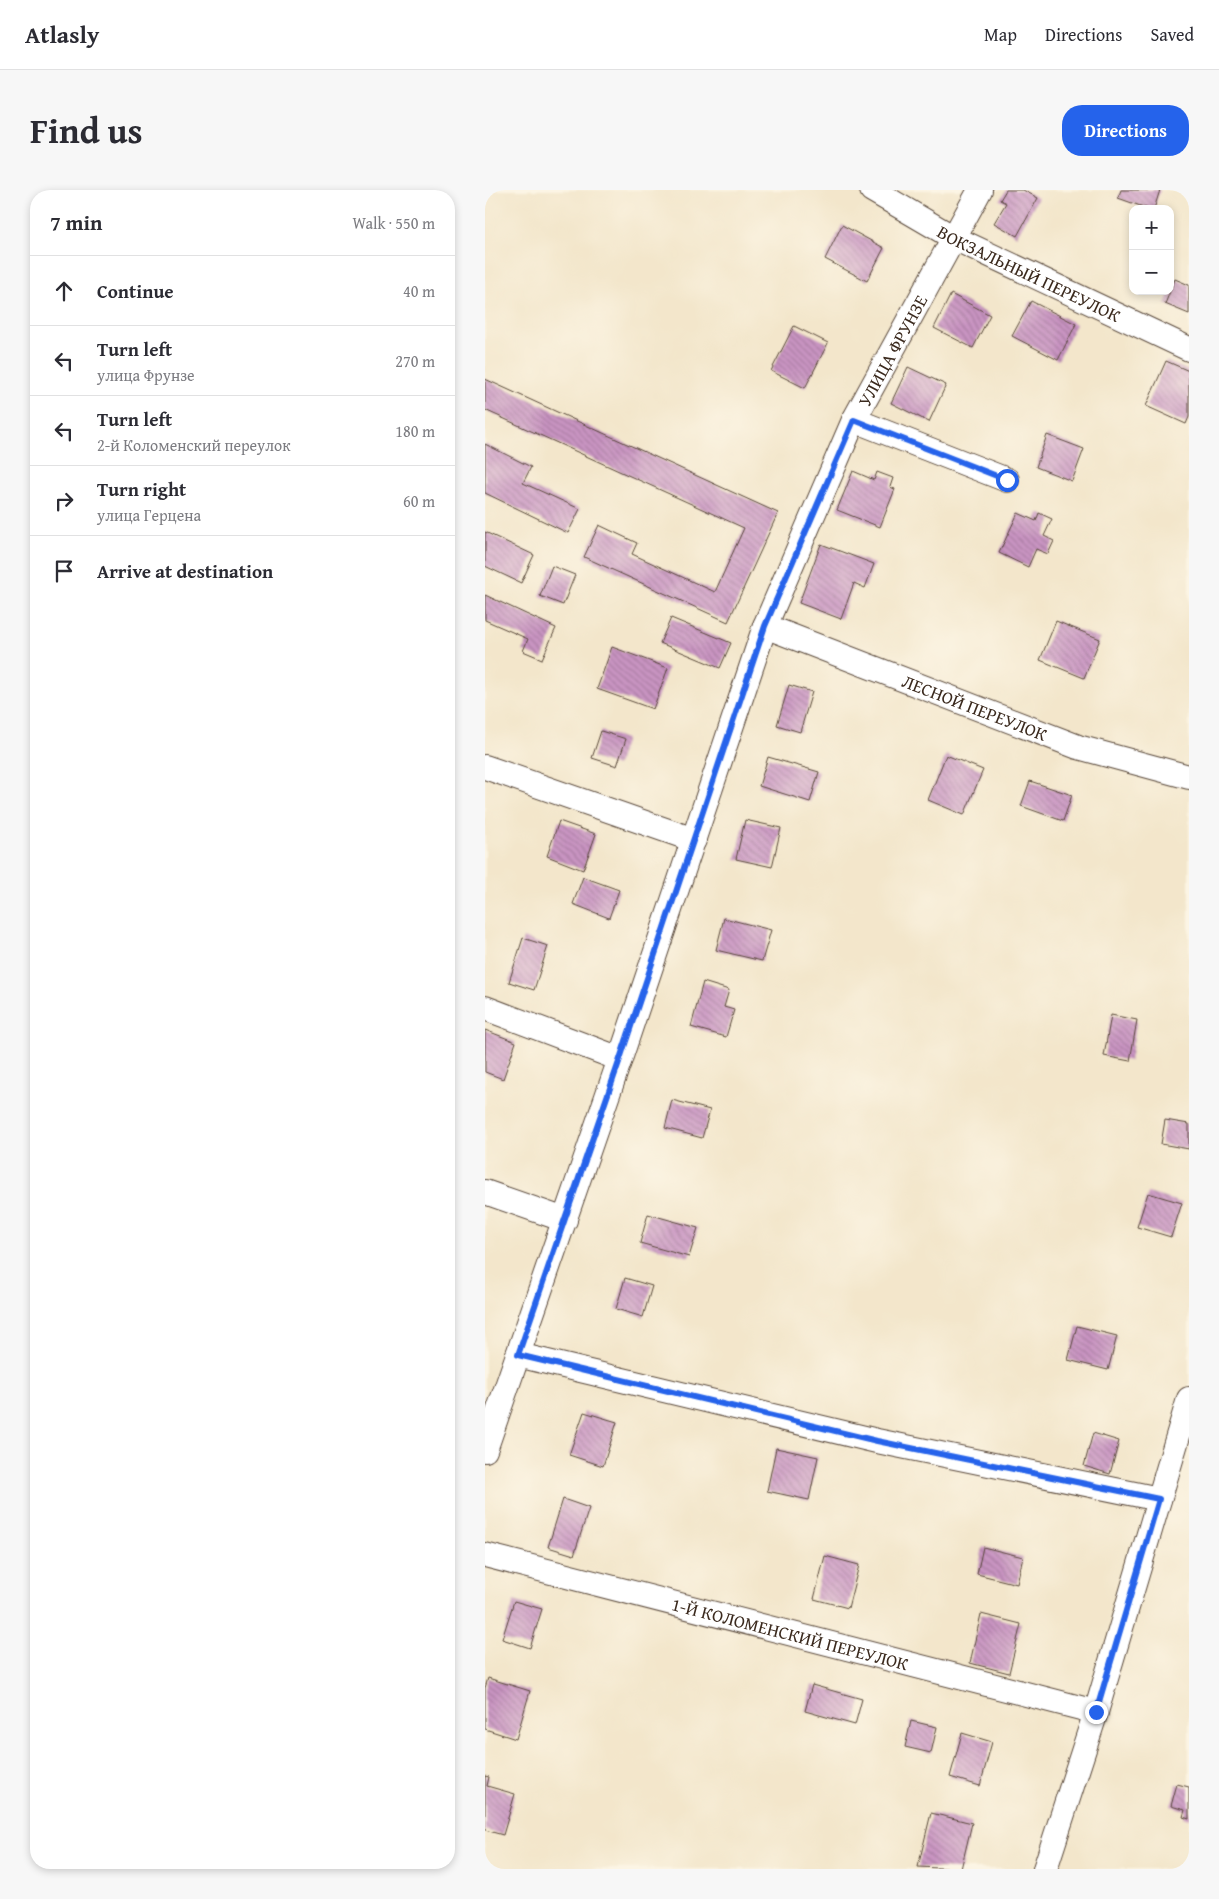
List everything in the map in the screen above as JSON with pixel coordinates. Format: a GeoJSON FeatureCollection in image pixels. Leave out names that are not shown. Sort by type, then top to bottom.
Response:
{"type":"FeatureCollection","features":[{"type":"Feature","properties":{"kind":"street","name":"ВОКЗАЛЬНЫЙ ПЕРЕУЛОК"},"geometry":{"type":"LineString","coordinates":[[872,190],[954,238],[1189,349]]}},
{"type":"Feature","properties":{"kind":"street","name":"УЛИЦА ФРУНЗЕ"},"geometry":{"type":"LineString","coordinates":[[487,1439],[565,1220],[765,626],[854,420],[980,190]]}},
{"type":"Feature","properties":{"kind":"street"},"geometry":{"type":"LineString","coordinates":[[854,420],[1007,480]]}},
{"type":"Feature","properties":{"kind":"street","name":"ЛЕСНОЙ ПЕРЕУЛОК"},"geometry":{"type":"LineString","coordinates":[[765,626],[1078,747],[1189,777]]}},
{"type":"Feature","properties":{"kind":"street"},"geometry":{"type":"LineString","coordinates":[[485,767],[694,840]]}},
{"type":"Feature","properties":{"kind":"street"},"geometry":{"type":"LineString","coordinates":[[485,1008],[620,1059]]}},
{"type":"Feature","properties":{"kind":"street"},"geometry":{"type":"LineString","coordinates":[[485,1192],[565,1220]]}},
{"type":"Feature","properties":{"kind":"street"},"geometry":{"type":"LineString","coordinates":[[518,1355],[877,1441],[1159,1499]]}},
{"type":"Feature","properties":{"kind":"street"},"geometry":{"type":"LineString","coordinates":[[1045,1869],[1096,1712],[1189,1399]]}},
{"type":"Feature","properties":{"kind":"street","name":"1-Й КОЛОМЕНСКИЙ ПЕРЕУЛОК"},"geometry":{"type":"LineString","coordinates":[[485,1555],[1096,1712]]}},
{"type":"Feature","properties":{"kind":"building"},"geometry":{"type":"Polygon","coordinates":[[[1006,190],[1023,190],[1038,198],[1017,236],[994,223],[1006,203],[1000,200],[1006,190]]]}},
{"type":"Feature","properties":{"kind":"building"},"geometry":{"type":"Polygon","coordinates":[[[1121,190],[1160,190],[1155,205],[1138,205],[1118,198],[1121,190]]]}},
{"type":"Feature","properties":{"kind":"building"},"geometry":{"type":"Polygon","coordinates":[[[842,225],[884,248],[867,281],[825,259],[842,225]]]}},
{"type":"Feature","properties":{"kind":"building"},"geometry":{"type":"Polygon","coordinates":[[[1175,279],[1189,285],[1189,314],[1165,304],[1169,295],[1174,295],[1175,279]]]}},
{"type":"Feature","properties":{"kind":"building"},"geometry":{"type":"Polygon","coordinates":[[[951,294],[990,315],[973,348],[934,328],[951,294]]]}},
{"type":"Feature","properties":{"kind":"building"},"geometry":{"type":"Polygon","coordinates":[[[1031,301],[1076,324],[1058,360],[1012,336],[1031,301]]]}},
{"type":"Feature","properties":{"kind":"building"},"geometry":{"type":"Polygon","coordinates":[[[794,326],[828,343],[805,388],[771,371],[794,326]]]}},
{"type":"Feature","properties":{"kind":"building"},"geometry":{"type":"Polygon","coordinates":[[[1166,361],[1189,371],[1189,417],[1186,424],[1146,406],[1166,361]]]}},
{"type":"Feature","properties":{"kind":"building"},"geometry":{"type":"Polygon","coordinates":[[[908,367],[946,385],[929,422],[891,403],[908,367]]]}},
{"type":"Feature","properties":{"kind":"building"},"geometry":{"type":"Polygon","coordinates":[[[485,379],[778,513],[728,622],[584,557],[599,525],[637,543],[632,554],[715,592],[744,528],[485,410],[485,379]]]}},
{"type":"Feature","properties":{"kind":"building"},"geometry":{"type":"Polygon","coordinates":[[[1047,435],[1084,449],[1072,481],[1036,467],[1047,435]]]}},
{"type":"Feature","properties":{"kind":"building"},"geometry":{"type":"Polygon","coordinates":[[[485,444],[531,467],[523,483],[580,509],[568,533],[485,493],[485,444]]]}},
{"type":"Feature","properties":{"kind":"building"},"geometry":{"type":"Polygon","coordinates":[[[853,471],[874,480],[877,472],[893,478],[890,487],[895,489],[880,527],[837,510],[853,471]]]}},
{"type":"Feature","properties":{"kind":"building"},"geometry":{"type":"Polygon","coordinates":[[[1018,513],[1036,521],[1039,513],[1052,519],[1044,536],[1054,541],[1048,554],[1036,549],[1028,567],[999,553],[1018,513]]]}},
{"type":"Feature","properties":{"kind":"building"},"geometry":{"type":"Polygon","coordinates":[[[485,532],[534,555],[521,583],[485,566],[485,532]]]}},
{"type":"Feature","properties":{"kind":"building"},"geometry":{"type":"Polygon","coordinates":[[[821,544],[874,564],[865,588],[854,583],[841,619],[799,603],[821,544]]]}},
{"type":"Feature","properties":{"kind":"building"},"geometry":{"type":"Polygon","coordinates":[[[552,566],[575,575],[563,605],[540,596],[552,566]]]}},
{"type":"Feature","properties":{"kind":"building"},"geometry":{"type":"Polygon","coordinates":[[[485,595],[556,628],[542,659],[523,651],[528,639],[485,620],[485,595]]]}},
{"type":"Feature","properties":{"kind":"building"},"geometry":{"type":"Polygon","coordinates":[[[671,618],[731,643],[720,668],[660,643],[671,618]]]}},
{"type":"Feature","properties":{"kind":"building"},"geometry":{"type":"Polygon","coordinates":[[[1056,621],[1100,639],[1084,678],[1040,660],[1056,621]]]}},
{"type":"Feature","properties":{"kind":"building"},"geometry":{"type":"Polygon","coordinates":[[[612,647],[668,668],[653,709],[597,689],[612,647]]]}},
{"type":"Feature","properties":{"kind":"building"},"geometry":{"type":"Polygon","coordinates":[[[789,685],[812,692],[800,732],[777,725],[789,685]]]}},
{"type":"Feature","properties":{"kind":"building"},"geometry":{"type":"Polygon","coordinates":[[[601,731],[626,739],[617,766],[592,758],[601,731]]]}},
{"type":"Feature","properties":{"kind":"building"},"geometry":{"type":"Polygon","coordinates":[[[946,755],[983,770],[964,815],[928,800],[946,755]]]}},
{"type":"Feature","properties":{"kind":"building"},"geometry":{"type":"Polygon","coordinates":[[[768,757],[819,772],[810,802],[759,786],[768,757]]]}},
{"type":"Feature","properties":{"kind":"building"},"geometry":{"type":"Polygon","coordinates":[[[1030,781],[1072,795],[1063,821],[1021,806],[1030,781]]]}},
{"type":"Feature","properties":{"kind":"building"},"geometry":{"type":"Polygon","coordinates":[[[745,820],[781,828],[772,867],[736,859],[745,820]]]}},
{"type":"Feature","properties":{"kind":"building"},"geometry":{"type":"Polygon","coordinates":[[[559,821],[596,834],[583,870],[547,856],[559,821]]]}},
{"type":"Feature","properties":{"kind":"building"},"geometry":{"type":"Polygon","coordinates":[[[583,877],[619,890],[609,918],[573,904],[583,877]]]}},
{"type":"Feature","properties":{"kind":"building"},"geometry":{"type":"Polygon","coordinates":[[[724,918],[771,930],[762,961],[716,950],[724,918]]]}},
{"type":"Feature","properties":{"kind":"building"},"geometry":{"type":"Polygon","coordinates":[[[523,938],[548,946],[534,990],[509,982],[523,938]]]}},
{"type":"Feature","properties":{"kind":"building"},"geometry":{"type":"Polygon","coordinates":[[[703,982],[729,990],[724,1007],[734,1010],[726,1037],[691,1027],[703,982]]]}},
{"type":"Feature","properties":{"kind":"building"},"geometry":{"type":"Polygon","coordinates":[[[1111,1015],[1137,1020],[1130,1061],[1104,1056],[1111,1015]]]}},
{"type":"Feature","properties":{"kind":"building"},"geometry":{"type":"Polygon","coordinates":[[[485,1030],[516,1042],[503,1079],[485,1072],[485,1030]]]}},
{"type":"Feature","properties":{"kind":"building"},"geometry":{"type":"Polygon","coordinates":[[[672,1100],[710,1110],[702,1138],[665,1128],[672,1100]]]}},
{"type":"Feature","properties":{"kind":"building"},"geometry":{"type":"Polygon","coordinates":[[[1165,1120],[1189,1124],[1189,1149],[1161,1144],[1165,1120]]]}},
{"type":"Feature","properties":{"kind":"building"},"geometry":{"type":"Polygon","coordinates":[[[1148,1193],[1182,1203],[1171,1237],[1137,1227],[1148,1193]]]}},
{"type":"Feature","properties":{"kind":"building"},"geometry":{"type":"Polygon","coordinates":[[[648,1214],[698,1228],[689,1257],[640,1243],[648,1214]]]}},
{"type":"Feature","properties":{"kind":"building"},"geometry":{"type":"Polygon","coordinates":[[[625,1278],[652,1286],[643,1317],[616,1309],[625,1278]]]}},
{"type":"Feature","properties":{"kind":"building"},"geometry":{"type":"Polygon","coordinates":[[[1077,1326],[1117,1336],[1108,1370],[1068,1360],[1077,1326]]]}},
{"type":"Feature","properties":{"kind":"building"},"geometry":{"type":"Polygon","coordinates":[[[584,1412],[617,1422],[603,1466],[569,1455],[584,1412]]]}},
{"type":"Feature","properties":{"kind":"building"},"geometry":{"type":"Polygon","coordinates":[[[1093,1433],[1119,1441],[1110,1474],[1084,1466],[1093,1433]]]}},
{"type":"Feature","properties":{"kind":"building"},"geometry":{"type":"Polygon","coordinates":[[[776,1448],[818,1457],[809,1500],[767,1491],[776,1448]]]}},
{"type":"Feature","properties":{"kind":"building"},"geometry":{"type":"Polygon","coordinates":[[[563,1499],[589,1508],[574,1555],[548,1547],[563,1499]]]}},
{"type":"Feature","properties":{"kind":"building"},"geometry":{"type":"Polygon","coordinates":[[[983,1547],[1023,1557],[1017,1584],[977,1574],[983,1547]]]}},
{"type":"Feature","properties":{"kind":"building"},"geometry":{"type":"Polygon","coordinates":[[[825,1556],[859,1565],[848,1608],[814,1599],[825,1556]]]}},
{"type":"Feature","properties":{"kind":"building"},"geometry":{"type":"Polygon","coordinates":[[[514,1601],[542,1609],[530,1648],[502,1639],[514,1601]]]}},
{"type":"Feature","properties":{"kind":"building"},"geometry":{"type":"Polygon","coordinates":[[[981,1614],[1021,1624],[1009,1673],[970,1663],[981,1614]]]}},
{"type":"Feature","properties":{"kind":"building"},"geometry":{"type":"Polygon","coordinates":[[[488,1678],[530,1691],[516,1739],[485,1729],[485,1688],[488,1678]]]}},
{"type":"Feature","properties":{"kind":"building"},"geometry":{"type":"Polygon","coordinates":[[[812,1685],[862,1699],[855,1725],[805,1711],[812,1685]]]}},
{"type":"Feature","properties":{"kind":"building"},"geometry":{"type":"Polygon","coordinates":[[[911,1721],[937,1727],[931,1753],[905,1747],[911,1721]]]}},
{"type":"Feature","properties":{"kind":"building"},"geometry":{"type":"Polygon","coordinates":[[[962,1733],[992,1742],[980,1786],[950,1777],[962,1733]]]}},
{"type":"Feature","properties":{"kind":"building"},"geometry":{"type":"Polygon","coordinates":[[[485,1776],[489,1777],[487,1786],[515,1794],[503,1835],[485,1830],[485,1776]]]}},
{"type":"Feature","properties":{"kind":"building"},"geometry":{"type":"Polygon","coordinates":[[[1177,1784],[1189,1787],[1189,1819],[1183,1817],[1185,1810],[1171,1806],[1177,1784]]]}},
{"type":"Feature","properties":{"kind":"building"},"geometry":{"type":"Polygon","coordinates":[[[931,1813],[972,1823],[961,1869],[918,1867],[931,1813]]]}},
{"type":"Feature","properties":{"kind":"route"},"geometry":{"type":"LineString","coordinates":[[1007,480],[854,420],[765,626],[620,1059],[518,1355],[877,1441],[1159,1499],[1096,1712]]}}]}
